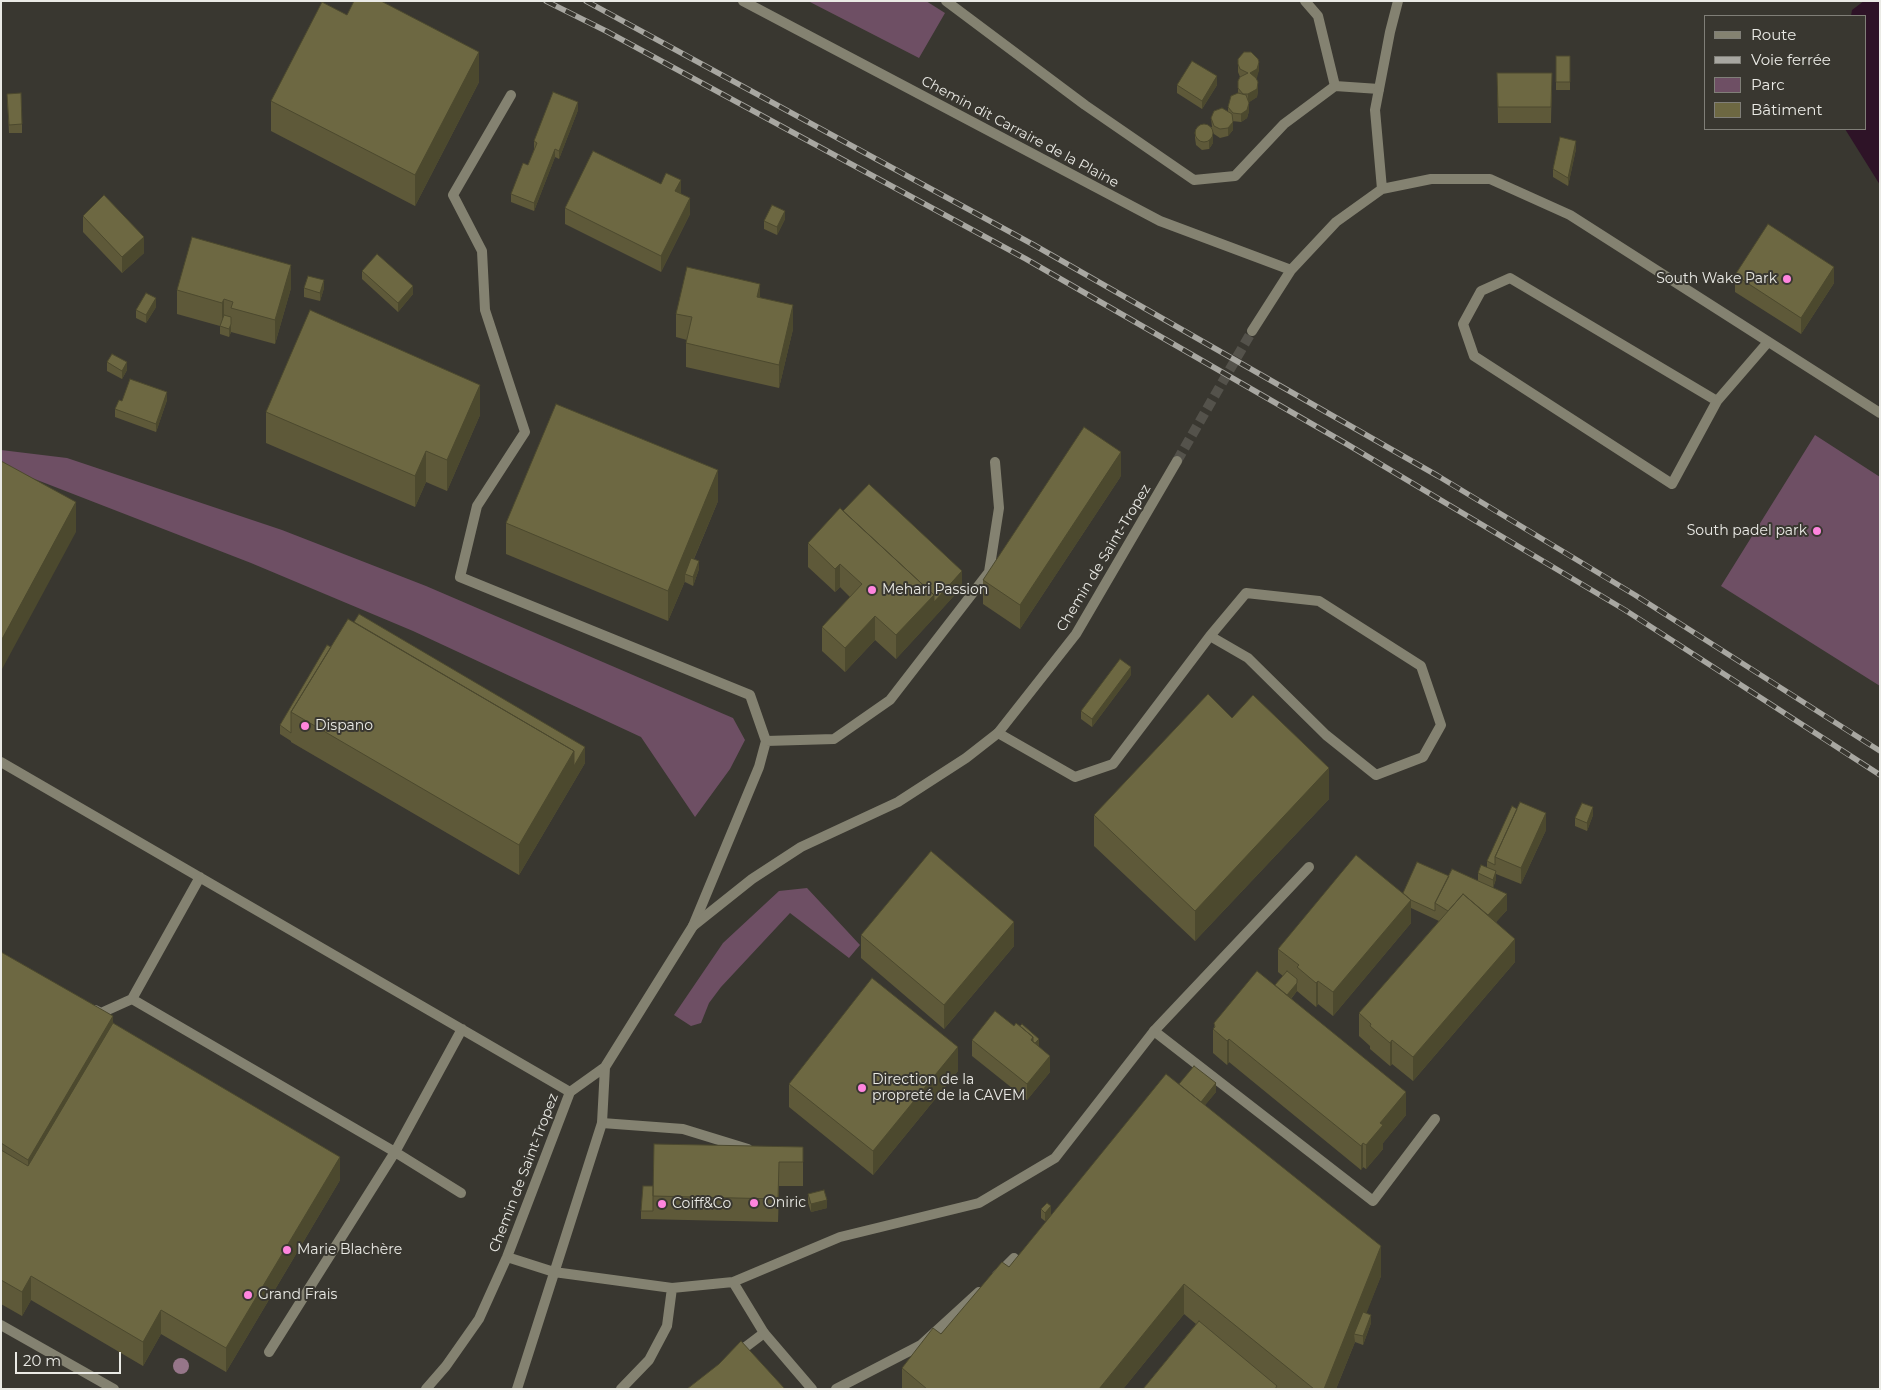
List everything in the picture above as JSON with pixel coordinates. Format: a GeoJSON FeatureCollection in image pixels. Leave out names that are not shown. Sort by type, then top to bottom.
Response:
{"type":"FeatureCollection","features":[{"type":"Feature","properties":{"kind":"street","name":"Chemin dit Carraire de la Plaine"},"geometry":{"type":"LineString","coordinates":[[743,1],[1160,221],[1291,270]]}},
{"type":"Feature","properties":{"kind":"street"},"geometry":{"type":"LineString","coordinates":[[946,1],[1085,105],[1194,180],[1236,176],[1284,124],[1335,86],[1379,88]]}},
{"type":"Feature","properties":{"kind":"street"},"geometry":{"type":"LineString","coordinates":[[1305,1],[1318,16],[1335,86]]}},
{"type":"Feature","properties":{"kind":"street"},"geometry":{"type":"LineString","coordinates":[[1382,189],[1375,110],[1398,1]]}},
{"type":"Feature","properties":{"kind":"street"},"geometry":{"type":"LineString","coordinates":[[511,94],[452,195],[482,252],[484,310],[525,432],[476,506],[460,577],[750,695],[766,741],[759,767],[693,926]]}},
{"type":"Feature","properties":{"kind":"street"},"geometry":{"type":"LineString","coordinates":[[1252,331],[1291,270],[1336,222],[1382,189],[1431,179],[1490,179],[1570,214],[1880,413]]}},
{"type":"Feature","properties":{"kind":"street"},"geometry":{"type":"LineString","coordinates":[[1717,401],[1510,278],[1481,291],[1462,324],[1474,356],[1672,484],[1717,401],[1768,342]]}},
{"type":"Feature","properties":{"kind":"street","name":"Chemin de Saint-Tropez"},"geometry":{"type":"LineString","coordinates":[[426,1389],[446,1366],[480,1319],[507,1257],[570,1092],[605,1067],[693,926],[752,879],[801,847],[898,802],[966,758],[998,733],[1076,634],[1177,461]]}},
{"type":"Feature","properties":{"kind":"street"},"geometry":{"type":"LineString","coordinates":[[766,741],[834,740],[890,700],[989,572],[999,508],[995,462]]}},
{"type":"Feature","properties":{"kind":"street"},"geometry":{"type":"LineString","coordinates":[[998,733],[1075,777],[1113,764],[1210,636],[1246,593],[1319,601],[1421,666],[1441,725],[1422,757],[1376,775],[1326,735],[1248,658],[1210,636]]}},
{"type":"Feature","properties":{"kind":"street"},"geometry":{"type":"LineString","coordinates":[[1,762],[570,1092]]}},
{"type":"Feature","properties":{"kind":"street"},"geometry":{"type":"LineString","coordinates":[[507,1257],[554,1272],[672,1288],[733,1282],[840,1237],[979,1203],[1055,1158],[1154,1031],[1309,867]]}},
{"type":"Feature","properties":{"kind":"street"},"geometry":{"type":"LineString","coordinates":[[85,1004],[101,1013],[132,999],[200,877]]}},
{"type":"Feature","properties":{"kind":"street"},"geometry":{"type":"LineString","coordinates":[[132,999],[395,1152],[461,1193]]}},
{"type":"Feature","properties":{"kind":"street"},"geometry":{"type":"LineString","coordinates":[[269,1352],[395,1152],[462,1029]]}},
{"type":"Feature","properties":{"kind":"street"},"geometry":{"type":"LineString","coordinates":[[1154,1031],[1373,1201],[1435,1119]]}},
{"type":"Feature","properties":{"kind":"street"},"geometry":{"type":"LineString","coordinates":[[517,1389],[602,1123],[605,1067]]}},
{"type":"Feature","properties":{"kind":"street"},"geometry":{"type":"LineString","coordinates":[[602,1123],[683,1129],[757,1152]]}},
{"type":"Feature","properties":{"kind":"street"},"geometry":{"type":"LineString","coordinates":[[836,1389],[920,1346],[1014,1258]]}},
{"type":"Feature","properties":{"kind":"street"},"geometry":{"type":"LineString","coordinates":[[733,1282],[764,1333],[812,1389]]}},
{"type":"Feature","properties":{"kind":"street"},"geometry":{"type":"LineString","coordinates":[[621,1389],[649,1360],[667,1326],[672,1288]]}},
{"type":"Feature","properties":{"kind":"street"},"geometry":{"type":"LineString","coordinates":[[1,1325],[114,1389]]}},
{"type":"Feature","properties":{"kind":"street"},"geometry":{"type":"LineString","coordinates":[[725,1364],[764,1333]]}},
{"type":"Feature","properties":{"kind":"green space"},"geometry":{"type":"Polygon","coordinates":[[[808,1],[926,1],[945,13],[919,58],[808,1]]]}},
{"type":"Feature","properties":{"kind":"green space","name":"South padel park"},"geometry":{"type":"Polygon","coordinates":[[[1815,435],[1880,477],[1880,686],[1721,586],[1815,435]]]}},
{"type":"Feature","properties":{"kind":"green space"},"geometry":{"type":"Polygon","coordinates":[[[1,450],[67,458],[282,530],[426,586],[733,718],[745,740],[730,769],[695,817],[641,737],[413,631],[251,563],[1,466],[1,450]]]}},
{"type":"Feature","properties":{"kind":"green space"},"geometry":{"type":"Polygon","coordinates":[[[807,888],[860,945],[849,958],[790,913],[721,987],[709,1003],[701,1023],[691,1026],[674,1015],[723,943],[779,891],[807,888]]]}},
{"type":"Feature","properties":{"kind":"shaded area"},"geometry":{"type":"Polygon","coordinates":[[[1864,1],[1880,1],[1880,185],[1846,130],[1866,130],[1866,15],[1851,15],[1852,10],[1864,1]]]}},
{"type":"Feature","properties":{"kind":"building"},"geometry":{"type":"Polygon","coordinates":[[[354,1],[381,1],[479,52],[415,175],[271,101],[322,2],[347,15],[354,1]]]}},
{"type":"Feature","properties":{"kind":"building"},"geometry":{"type":"Polygon","coordinates":[[[1244,52],[1251,52],[1259,62],[1257,69],[1250,73],[1258,82],[1257,89],[1248,94],[1243,94],[1238,88],[1240,77],[1248,73],[1240,69],[1238,64],[1238,59],[1244,52]]]}},
{"type":"Feature","properties":{"kind":"building"},"geometry":{"type":"Polygon","coordinates":[[[1556,56],[1570,56],[1570,82],[1556,82],[1556,56]]]}},
{"type":"Feature","properties":{"kind":"building"},"geometry":{"type":"Polygon","coordinates":[[[1192,61],[1217,76],[1202,101],[1177,85],[1192,61]]]}},
{"type":"Feature","properties":{"kind":"building"},"geometry":{"type":"Polygon","coordinates":[[[1497,73],[1552,73],[1551,107],[1498,107],[1497,73]]]}},
{"type":"Feature","properties":{"kind":"building"},"geometry":{"type":"Polygon","coordinates":[[[553,92],[578,102],[559,151],[555,149],[534,203],[511,194],[523,163],[528,165],[537,143],[534,141],[553,92]]]}},
{"type":"Feature","properties":{"kind":"building"},"geometry":{"type":"Polygon","coordinates":[[[21,93],[22,124],[9,125],[7,94],[21,93]]]}},
{"type":"Feature","properties":{"kind":"building"},"geometry":{"type":"Polygon","coordinates":[[[1238,93],[1246,95],[1249,103],[1247,110],[1241,114],[1233,113],[1228,107],[1231,96],[1238,93]]]}},
{"type":"Feature","properties":{"kind":"building"},"geometry":{"type":"Polygon","coordinates":[[[1222,108],[1232,114],[1233,122],[1228,128],[1220,129],[1214,126],[1211,118],[1214,111],[1222,108]]]}},
{"type":"Feature","properties":{"kind":"building"},"geometry":{"type":"Polygon","coordinates":[[[1204,124],[1210,127],[1213,133],[1210,139],[1204,142],[1198,139],[1195,133],[1198,127],[1204,124]]]}},
{"type":"Feature","properties":{"kind":"building"},"geometry":{"type":"Polygon","coordinates":[[[1560,137],[1576,141],[1568,178],[1553,169],[1560,137]]]}},
{"type":"Feature","properties":{"kind":"building"},"geometry":{"type":"Polygon","coordinates":[[[593,151],[661,184],[666,173],[681,180],[675,191],[690,198],[661,256],[565,208],[593,151]]]}},
{"type":"Feature","properties":{"kind":"building"},"geometry":{"type":"Polygon","coordinates":[[[104,195],[144,237],[122,257],[83,216],[104,195]]]}},
{"type":"Feature","properties":{"kind":"building"},"geometry":{"type":"Polygon","coordinates":[[[772,205],[785,211],[777,227],[764,221],[772,205]]]}},
{"type":"Feature","properties":{"kind":"building"},"geometry":{"type":"Polygon","coordinates":[[[1768,224],[1834,267],[1801,318],[1735,275],[1768,224]]]}},
{"type":"Feature","properties":{"kind":"building"},"geometry":{"type":"Polygon","coordinates":[[[192,237],[291,265],[275,320],[231,308],[233,302],[224,299],[222,303],[177,290],[192,237]]]}},
{"type":"Feature","properties":{"kind":"building"},"geometry":{"type":"Polygon","coordinates":[[[377,254],[413,286],[398,303],[362,271],[377,254]]]}},
{"type":"Feature","properties":{"kind":"building"},"geometry":{"type":"Polygon","coordinates":[[[687,267],[760,284],[757,297],[793,305],[779,365],[686,343],[692,317],[676,314],[687,267]]]}},
{"type":"Feature","properties":{"kind":"building"},"geometry":{"type":"Polygon","coordinates":[[[308,276],[324,280],[320,293],[304,288],[308,276]]]}},
{"type":"Feature","properties":{"kind":"building"},"geometry":{"type":"Polygon","coordinates":[[[146,293],[156,298],[146,315],[136,310],[146,293]]]}},
{"type":"Feature","properties":{"kind":"building"},"geometry":{"type":"Polygon","coordinates":[[[310,310],[480,385],[447,460],[426,451],[415,476],[266,412],[310,310]]]}},
{"type":"Feature","properties":{"kind":"building"},"geometry":{"type":"Polygon","coordinates":[[[224,315],[231,317],[229,329],[220,326],[224,315]]]}},
{"type":"Feature","properties":{"kind":"building"},"geometry":{"type":"Polygon","coordinates":[[[112,354],[127,362],[122,371],[107,362],[112,354]]]}},
{"type":"Feature","properties":{"kind":"building"},"geometry":{"type":"Polygon","coordinates":[[[130,379],[167,392],[156,424],[115,409],[119,400],[122,401],[130,379]]]}},
{"type":"Feature","properties":{"kind":"building"},"geometry":{"type":"Polygon","coordinates":[[[556,404],[718,470],[668,591],[506,523],[556,404]]]}},
{"type":"Feature","properties":{"kind":"building"},"geometry":{"type":"Polygon","coordinates":[[[1084,427],[1121,452],[1020,605],[983,580],[1084,427]]]}},
{"type":"Feature","properties":{"kind":"building"},"geometry":{"type":"Polygon","coordinates":[[[1,461],[76,502],[1,641],[1,461]]]}},
{"type":"Feature","properties":{"kind":"building"},"geometry":{"type":"Polygon","coordinates":[[[869,484],[962,571],[934,602],[934,595],[843,511],[869,484]]]}},
{"type":"Feature","properties":{"kind":"building"},"geometry":{"type":"Polygon","coordinates":[[[840,508],[934,595],[896,635],[875,616],[845,648],[822,627],[862,584],[840,564],[835,569],[808,543],[840,508]]]}},
{"type":"Feature","properties":{"kind":"building"},"geometry":{"type":"Polygon","coordinates":[[[691,558],[699,561],[693,577],[685,574],[691,558]]]}},
{"type":"Feature","properties":{"kind":"building"},"geometry":{"type":"Polygon","coordinates":[[[359,614],[585,747],[574,766],[574,751],[354,622],[359,614]]]}},
{"type":"Feature","properties":{"kind":"building"},"geometry":{"type":"Polygon","coordinates":[[[348,619],[574,751],[519,845],[291,712],[348,619]]]}},
{"type":"Feature","properties":{"kind":"building"},"geometry":{"type":"Polygon","coordinates":[[[327,645],[331,647],[291,712],[291,733],[280,725],[327,645]]]}},
{"type":"Feature","properties":{"kind":"building"},"geometry":{"type":"Polygon","coordinates":[[[1120,659],[1131,667],[1092,719],[1081,711],[1120,659]]]}},
{"type":"Feature","properties":{"kind":"building"},"geometry":{"type":"Polygon","coordinates":[[[1208,694],[1232,718],[1253,695],[1329,768],[1195,911],[1094,815],[1208,694]]]}},
{"type":"Feature","properties":{"kind":"building"},"geometry":{"type":"Polygon","coordinates":[[[1520,802],[1546,813],[1521,868],[1495,857],[1520,802]]]}},
{"type":"Feature","properties":{"kind":"building"},"geometry":{"type":"Polygon","coordinates":[[[1582,803],[1593,807],[1587,823],[1575,818],[1582,803]]]}},
{"type":"Feature","properties":{"kind":"building"},"geometry":{"type":"Polygon","coordinates":[[[1512,806],[1517,809],[1495,857],[1495,865],[1487,861],[1512,806]]]}},
{"type":"Feature","properties":{"kind":"building"},"geometry":{"type":"Polygon","coordinates":[[[931,851],[1014,922],[944,1005],[861,935],[931,851]]]}},
{"type":"Feature","properties":{"kind":"building"},"geometry":{"type":"Polygon","coordinates":[[[1356,855],[1411,900],[1333,992],[1318,981],[1316,983],[1297,967],[1299,965],[1278,949],[1356,855]]]}},
{"type":"Feature","properties":{"kind":"building"},"geometry":{"type":"Polygon","coordinates":[[[1417,862],[1449,876],[1435,903],[1435,911],[1411,900],[1403,893],[1417,862]]]}},
{"type":"Feature","properties":{"kind":"building"},"geometry":{"type":"Polygon","coordinates":[[[1481,865],[1496,871],[1493,880],[1478,873],[1481,865]]]}},
{"type":"Feature","properties":{"kind":"building"},"geometry":{"type":"Polygon","coordinates":[[[1452,869],[1507,894],[1488,915],[1463,894],[1448,911],[1435,903],[1452,869]]]}},
{"type":"Feature","properties":{"kind":"building"},"geometry":{"type":"Polygon","coordinates":[[[1463,894],[1515,939],[1413,1057],[1392,1040],[1390,1043],[1370,1026],[1371,1024],[1359,1013],[1463,894]]]}},
{"type":"Feature","properties":{"kind":"building"},"geometry":{"type":"Polygon","coordinates":[[[1,952],[113,1016],[28,1160],[1,1143],[1,952]]]}},
{"type":"Feature","properties":{"kind":"building"},"geometry":{"type":"Polygon","coordinates":[[[1257,971],[1406,1092],[1380,1123],[1383,1125],[1366,1145],[1363,1143],[1361,1146],[1229,1039],[1227,1041],[1213,1029],[1215,1027],[1214,1023],[1257,971]]]}},
{"type":"Feature","properties":{"kind":"building"},"geometry":{"type":"Polygon","coordinates":[[[1287,971],[1297,979],[1297,983],[1287,995],[1275,985],[1287,971]]]}},
{"type":"Feature","properties":{"kind":"building"},"geometry":{"type":"Polygon","coordinates":[[[872,978],[958,1047],[873,1151],[789,1084],[872,978]]]}},
{"type":"Feature","properties":{"kind":"building"},"geometry":{"type":"Polygon","coordinates":[[[995,1011],[1014,1026],[1016,1023],[1033,1037],[1031,1040],[1050,1056],[1027,1084],[972,1040],[995,1011]]]}},
{"type":"Feature","properties":{"kind":"building"},"geometry":{"type":"Polygon","coordinates":[[[113,1023],[340,1157],[226,1348],[161,1310],[143,1342],[31,1276],[22,1292],[1,1280],[1,1150],[28,1166],[113,1023]]]}},
{"type":"Feature","properties":{"kind":"building"},"geometry":{"type":"Polygon","coordinates":[[[1022,1024],[1039,1039],[1035,1043],[1033,1042],[1033,1037],[1020,1026],[1022,1024]]]}},
{"type":"Feature","properties":{"kind":"building"},"geometry":{"type":"Polygon","coordinates":[[[1194,1066],[1216,1083],[1201,1102],[1179,1084],[1194,1066]]]}},
{"type":"Feature","properties":{"kind":"building"},"geometry":{"type":"Polygon","coordinates":[[[1166,1074],[1381,1246],[1324,1389],[1314,1389],[1184,1284],[1099,1389],[927,1389],[902,1368],[933,1328],[941,1334],[1002,1262],[1009,1267],[1166,1074]]]}},
{"type":"Feature","properties":{"kind":"building"},"geometry":{"type":"Polygon","coordinates":[[[654,1144],[803,1147],[803,1162],[779,1162],[778,1199],[653,1196],[654,1144]]]}},
{"type":"Feature","properties":{"kind":"building"},"geometry":{"type":"Polygon","coordinates":[[[643,1186],[653,1186],[653,1211],[641,1211],[643,1186]]]}},
{"type":"Feature","properties":{"kind":"building"},"geometry":{"type":"Polygon","coordinates":[[[824,1190],[827,1200],[811,1204],[808,1194],[824,1190]]]}},
{"type":"Feature","properties":{"kind":"building"},"geometry":{"type":"Polygon","coordinates":[[[1047,1203],[1051,1206],[1045,1213],[1041,1209],[1047,1203]]]}},
{"type":"Feature","properties":{"kind":"building"},"geometry":{"type":"Polygon","coordinates":[[[1363,1312],[1371,1315],[1363,1336],[1354,1334],[1363,1312]]]}},
{"type":"Feature","properties":{"kind":"building"},"geometry":{"type":"Polygon","coordinates":[[[1199,1321],[1277,1386],[1275,1389],[1143,1389],[1199,1321]]]}},
{"type":"Feature","properties":{"kind":"building"},"geometry":{"type":"Polygon","coordinates":[[[741,1341],[785,1389],[687,1389],[719,1364],[741,1341]]]}},
{"type":"Feature","properties":{"kind":"tunnel"},"geometry":{"type":"LineString","coordinates":[[1177,461],[1252,331]]}},
{"type":"Feature","properties":{"kind":"railway"},"geometry":{"type":"LineString","coordinates":[[546,1],[606,31],[1026,259],[1345,443],[1625,610],[1880,775]]}},
{"type":"Feature","properties":{"kind":"railway"},"geometry":{"type":"LineString","coordinates":[[586,1],[1034,245],[1438,476],[1635,595],[1880,751]]}},
{"type":"Feature","properties":{"kind":"place","name":"South Wake Park"},"geometry":{"type":"Point","coordinates":[1787,279]}},
{"type":"Feature","properties":{"kind":"place","name":"South padel park"},"geometry":{"type":"Point","coordinates":[1817,531]}},
{"type":"Feature","properties":{"kind":"place","name":"Mehari Passion"},"geometry":{"type":"Point","coordinates":[872,590]}},
{"type":"Feature","properties":{"kind":"place","name":"Dispano"},"geometry":{"type":"Point","coordinates":[305,726]}},
{"type":"Feature","properties":{"kind":"place","name":"Direction de la propreté de la CAVEM"},"geometry":{"type":"Point","coordinates":[862,1088]}},
{"type":"Feature","properties":{"kind":"place","name":"Oniric"},"geometry":{"type":"Point","coordinates":[754,1203]}},
{"type":"Feature","properties":{"kind":"place","name":"Coiff&Co"},"geometry":{"type":"Point","coordinates":[662,1204]}},
{"type":"Feature","properties":{"kind":"place","name":"Marie Blachère"},"geometry":{"type":"Point","coordinates":[287,1250]}},
{"type":"Feature","properties":{"kind":"place","name":"Grand Frais"},"geometry":{"type":"Point","coordinates":[248,1295]}}]}
